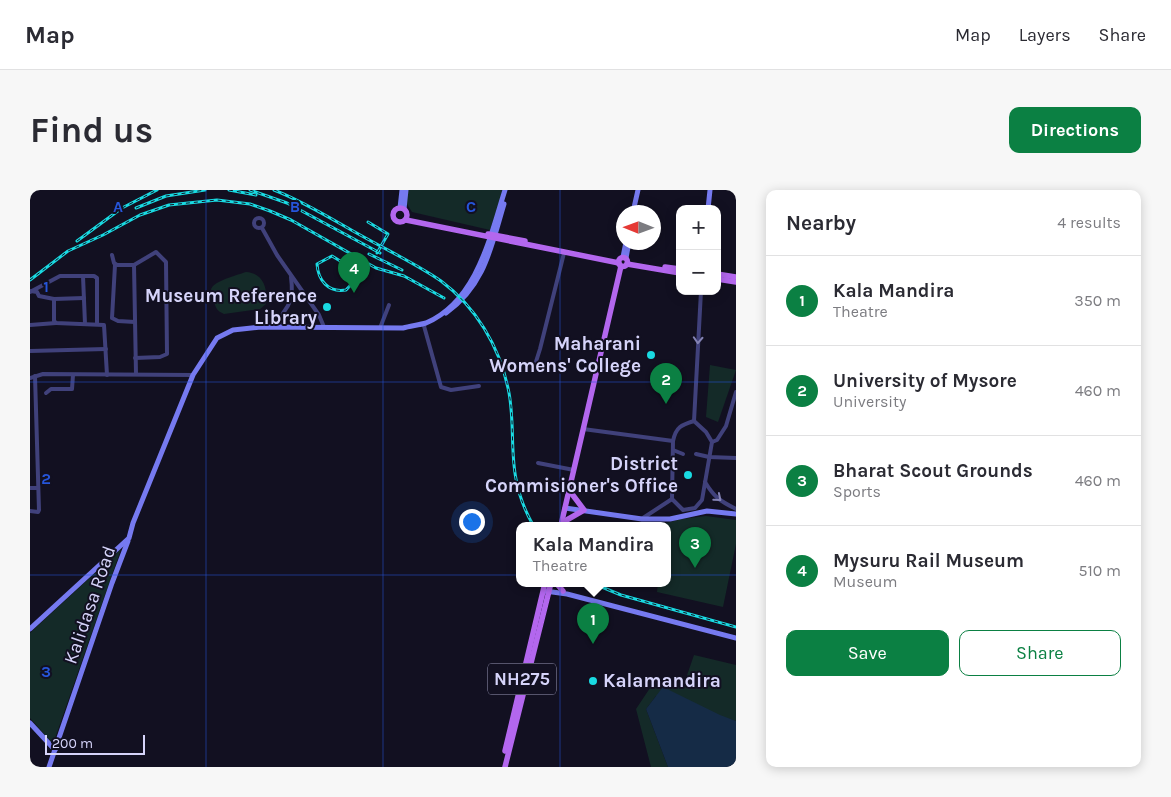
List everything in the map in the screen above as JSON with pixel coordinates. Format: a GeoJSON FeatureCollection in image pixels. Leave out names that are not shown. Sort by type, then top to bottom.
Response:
{"type":"FeatureCollection","features":[{"type":"Feature","properties":{"kind":"main road"},"geometry":{"type":"LineString","coordinates":[[402,190],[402,209]]}},
{"type":"Feature","properties":{"kind":"main road"},"geometry":{"type":"LineString","coordinates":[[402,209],[406,190]]}},
{"type":"Feature","properties":{"kind":"main road"},"geometry":{"type":"LineString","coordinates":[[255,328],[281,327],[403,331],[424,326],[454,308],[477,282],[507,190]]}},
{"type":"Feature","properties":{"kind":"main road"},"geometry":{"type":"LineString","coordinates":[[636,205],[640,190]]}},
{"type":"Feature","properties":{"kind":"main road"},"geometry":{"type":"LineString","coordinates":[[708,205],[710,190]]}},
{"type":"Feature","properties":{"kind":"main road"},"geometry":{"type":"LineString","coordinates":[[402,209],[407,213],[407,218]]}},
{"type":"Feature","properties":{"kind":"main road"},"geometry":{"type":"LineString","coordinates":[[402,209],[394,212],[394,219],[400,223],[407,218],[676,272]]}},
{"type":"Feature","properties":{"kind":"main road"},"geometry":{"type":"LineString","coordinates":[[492,236],[564,253],[676,269]]}},
{"type":"Feature","properties":{"kind":"main road"},"geometry":{"type":"LineString","coordinates":[[323,329],[403,328],[426,322],[443,312],[464,291],[473,279],[492,236]]}},
{"type":"Feature","properties":{"kind":"main road"},"geometry":{"type":"LineString","coordinates":[[623,262],[625,250]]}},
{"type":"Feature","properties":{"kind":"main road"},"geometry":{"type":"LineString","coordinates":[[567,508],[572,494],[585,429],[627,250]]}},
{"type":"Feature","properties":{"kind":"main road"},"geometry":{"type":"LineString","coordinates":[[721,275],[736,278]]}},
{"type":"Feature","properties":{"kind":"main road"},"geometry":{"type":"LineString","coordinates":[[721,280],[736,282]]}},
{"type":"Feature","properties":{"kind":"main road"},"geometry":{"type":"LineString","coordinates":[[255,328],[260,330],[316,328]]}},
{"type":"Feature","properties":{"kind":"main road","name":"Kalidasa Road"},"geometry":{"type":"LineString","coordinates":[[50,764],[133,523],[193,375],[217,338],[233,330],[255,328]]}},
{"type":"Feature","properties":{"kind":"main road"},"geometry":{"type":"LineString","coordinates":[[564,522],[585,429]]}},
{"type":"Feature","properties":{"kind":"main road"},"geometry":{"type":"LineString","coordinates":[[572,494],[584,510]]}},
{"type":"Feature","properties":{"kind":"main road"},"geometry":{"type":"LineString","coordinates":[[567,508],[642,519],[670,519],[691,512],[707,511],[736,514]]}},
{"type":"Feature","properties":{"kind":"main road"},"geometry":{"type":"LineString","coordinates":[[566,522],[584,510]]}},
{"type":"Feature","properties":{"kind":"main road"},"geometry":{"type":"LineString","coordinates":[[30,629],[129,538]]}},
{"type":"Feature","properties":{"kind":"main road"},"geometry":{"type":"LineString","coordinates":[[505,767],[547,587],[736,638]]}},
{"type":"Feature","properties":{"kind":"main road","name":"NH275"},"geometry":{"type":"LineString","coordinates":[[501,767],[547,587]]}},
{"type":"Feature","properties":{"kind":"main road"},"geometry":{"type":"LineString","coordinates":[[560,587],[565,592]]}},
{"type":"Feature","properties":{"kind":"main road"},"geometry":{"type":"LineString","coordinates":[[30,723],[55,750]]}},
{"type":"Feature","properties":{"kind":"street"},"geometry":{"type":"LineString","coordinates":[[262,228],[319,315],[323,329]]}},
{"type":"Feature","properties":{"kind":"street"},"geometry":{"type":"LineString","coordinates":[[115,265],[134,265],[156,252],[166,262],[167,354],[160,357],[135,358]]}},
{"type":"Feature","properties":{"kind":"street"},"geometry":{"type":"LineString","coordinates":[[533,371],[564,253]]}},
{"type":"Feature","properties":{"kind":"street"},"geometry":{"type":"LineString","coordinates":[[112,255],[115,265],[112,318],[118,321],[135,322]]}},
{"type":"Feature","properties":{"kind":"street"},"geometry":{"type":"LineString","coordinates":[[134,265],[136,374]]}},
{"type":"Feature","properties":{"kind":"street"},"geometry":{"type":"LineString","coordinates":[[281,327],[282,312],[290,304],[292,294],[291,275]]}},
{"type":"Feature","properties":{"kind":"street"},"geometry":{"type":"LineString","coordinates":[[83,276],[85,324]]}},
{"type":"Feature","properties":{"kind":"street"},"geometry":{"type":"LineString","coordinates":[[31,291],[57,277],[94,276],[97,278],[98,324]]}},
{"type":"Feature","properties":{"kind":"street"},"geometry":{"type":"LineString","coordinates":[[31,291],[37,292],[40,296],[54,299],[84,298]]}},
{"type":"Feature","properties":{"kind":"street"},"geometry":{"type":"LineString","coordinates":[[694,421],[701,295]]}},
{"type":"Feature","properties":{"kind":"street"},"geometry":{"type":"LineString","coordinates":[[54,299],[54,321],[56,324]]}},
{"type":"Feature","properties":{"kind":"street"},"geometry":{"type":"LineString","coordinates":[[380,328],[388,305]]}},
{"type":"Feature","properties":{"kind":"street"},"geometry":{"type":"LineString","coordinates":[[316,328],[319,319]]}},
{"type":"Feature","properties":{"kind":"street"},"geometry":{"type":"LineString","coordinates":[[30,324],[104,325],[107,375]]}},
{"type":"Feature","properties":{"kind":"street"},"geometry":{"type":"LineString","coordinates":[[424,326],[441,387],[451,390],[479,386]]}},
{"type":"Feature","properties":{"kind":"street"},"geometry":{"type":"LineString","coordinates":[[30,351],[106,350]]}},
{"type":"Feature","properties":{"kind":"street"},"geometry":{"type":"LineString","coordinates":[[30,378],[43,374],[193,375]]}},
{"type":"Feature","properties":{"kind":"street"},"geometry":{"type":"LineString","coordinates":[[46,393],[51,388],[72,389],[73,375]]}},
{"type":"Feature","properties":{"kind":"street"},"geometry":{"type":"LineString","coordinates":[[30,511],[39,511],[35,376]]}},
{"type":"Feature","properties":{"kind":"street"},"geometry":{"type":"LineString","coordinates":[[712,442],[717,440],[726,426],[736,392]]}},
{"type":"Feature","properties":{"kind":"street"},"geometry":{"type":"LineString","coordinates":[[694,421],[706,432],[712,442],[702,500],[698,507],[691,512],[682,510],[672,499],[673,441],[675,432],[683,424],[694,421]]}},
{"type":"Feature","properties":{"kind":"street"},"geometry":{"type":"LineString","coordinates":[[30,425],[37,425]]}},
{"type":"Feature","properties":{"kind":"street"},"geometry":{"type":"LineString","coordinates":[[585,429],[673,441]]}},
{"type":"Feature","properties":{"kind":"street"},"geometry":{"type":"LineString","coordinates":[[30,446],[38,445]]}},
{"type":"Feature","properties":{"kind":"street"},"geometry":{"type":"LineString","coordinates":[[673,450],[683,454]]}},
{"type":"Feature","properties":{"kind":"street"},"geometry":{"type":"LineString","coordinates":[[696,454],[710,457],[736,458]]}},
{"type":"Feature","properties":{"kind":"street"},"geometry":{"type":"LineString","coordinates":[[538,462],[574,470]]}},
{"type":"Feature","properties":{"kind":"street"},"geometry":{"type":"LineString","coordinates":[[705,482],[713,495],[736,509]]}},
{"type":"Feature","properties":{"kind":"street"},"geometry":{"type":"LineString","coordinates":[[30,488],[38,488]]}},
{"type":"Feature","properties":{"kind":"street"},"geometry":{"type":"LineString","coordinates":[[642,519],[672,499]]}},
{"type":"Feature","properties":{"kind":"street"},"geometry":{"type":"LineString","coordinates":[[45,767],[50,764]]}},
{"type":"Feature","properties":{"kind":"green space"},"geometry":{"type":"Polygon","coordinates":[[[406,190],[503,190],[490,230],[412,212],[405,201],[406,190]]]}},
{"type":"Feature","properties":{"kind":"green space"},"geometry":{"type":"Polygon","coordinates":[[[246,272],[257,275],[263,282],[266,292],[266,304],[260,309],[224,314],[220,312],[216,308],[211,290],[212,287],[220,281],[246,272]]]}},
{"type":"Feature","properties":{"kind":"green space"},"geometry":{"type":"Polygon","coordinates":[[[710,365],[736,370],[718,422],[706,417],[710,365]]]}},
{"type":"Feature","properties":{"kind":"green space"},"geometry":{"type":"Polygon","coordinates":[[[706,516],[736,520],[736,544],[723,607],[657,592],[658,587],[671,587],[670,522],[706,516]]]}},
{"type":"Feature","properties":{"kind":"green space"},"geometry":{"type":"Polygon","coordinates":[[[121,549],[53,744],[30,718],[30,633],[121,549]]]}},
{"type":"Feature","properties":{"kind":"green space"},"geometry":{"type":"Polygon","coordinates":[[[694,655],[736,665],[736,721],[656,696],[646,709],[668,767],[651,767],[636,709],[656,679],[684,684],[694,655]]]}},
{"type":"Feature","properties":{"kind":"water"},"geometry":{"type":"Polygon","coordinates":[[[663,687],[736,721],[736,767],[668,767],[646,709],[663,687]]]}},
{"type":"Feature","properties":{"kind":"railway"},"geometry":{"type":"LineString","coordinates":[[77,241],[122,208],[157,190]]}},
{"type":"Feature","properties":{"kind":"railway"},"geometry":{"type":"LineString","coordinates":[[136,208],[166,196],[205,190]]}},
{"type":"Feature","properties":{"kind":"railway"},"geometry":{"type":"LineString","coordinates":[[229,190],[256,195]]}},
{"type":"Feature","properties":{"kind":"railway"},"geometry":{"type":"LineString","coordinates":[[250,190],[287,203],[380,253]]}},
{"type":"Feature","properties":{"kind":"railway"},"geometry":{"type":"LineString","coordinates":[[274,190],[308,206],[432,275],[454,291],[475,315],[492,343],[504,372],[510,399],[516,479],[531,522]]}},
{"type":"Feature","properties":{"kind":"railway"},"geometry":{"type":"LineString","coordinates":[[30,280],[68,251],[140,215],[169,205],[217,200],[250,204],[291,220],[376,268],[404,276],[444,298]]}},
{"type":"Feature","properties":{"kind":"railway"},"geometry":{"type":"LineString","coordinates":[[368,222],[388,234],[377,253]]}},
{"type":"Feature","properties":{"kind":"railway"},"geometry":{"type":"LineString","coordinates":[[369,254],[402,270]]}},
{"type":"Feature","properties":{"kind":"railway"},"geometry":{"type":"LineString","coordinates":[[332,256],[355,270],[354,281],[346,290],[329,287],[319,275],[317,264],[332,256]]}},
{"type":"Feature","properties":{"kind":"railway"},"geometry":{"type":"LineString","coordinates":[[602,587],[621,595],[736,627]]}},
{"type":"Feature","properties":{"kind":"place","name":"Mysuru Rail Museum"},"geometry":{"type":"Point","coordinates":[354,293]}},
{"type":"Feature","properties":{"kind":"place","name":"Museum Reference Library"},"geometry":{"type":"Point","coordinates":[327,307]}},
{"type":"Feature","properties":{"kind":"place","name":"Maharani Womens' College"},"geometry":{"type":"Point","coordinates":[651,355]}},
{"type":"Feature","properties":{"kind":"place","name":"University of Mysore"},"geometry":{"type":"Point","coordinates":[666,404]}},
{"type":"Feature","properties":{"kind":"place","name":"District Commisioner's Office"},"geometry":{"type":"Point","coordinates":[688,475]}},
{"type":"Feature","properties":{"kind":"place","name":"Bharat Scout Grounds"},"geometry":{"type":"Point","coordinates":[695,568]}},
{"type":"Feature","properties":{"kind":"place","name":"Kala Mandira"},"geometry":{"type":"Point","coordinates":[593,644]}},
{"type":"Feature","properties":{"kind":"place","name":"Kalamandira"},"geometry":{"type":"Point","coordinates":[593,681]}}]}
